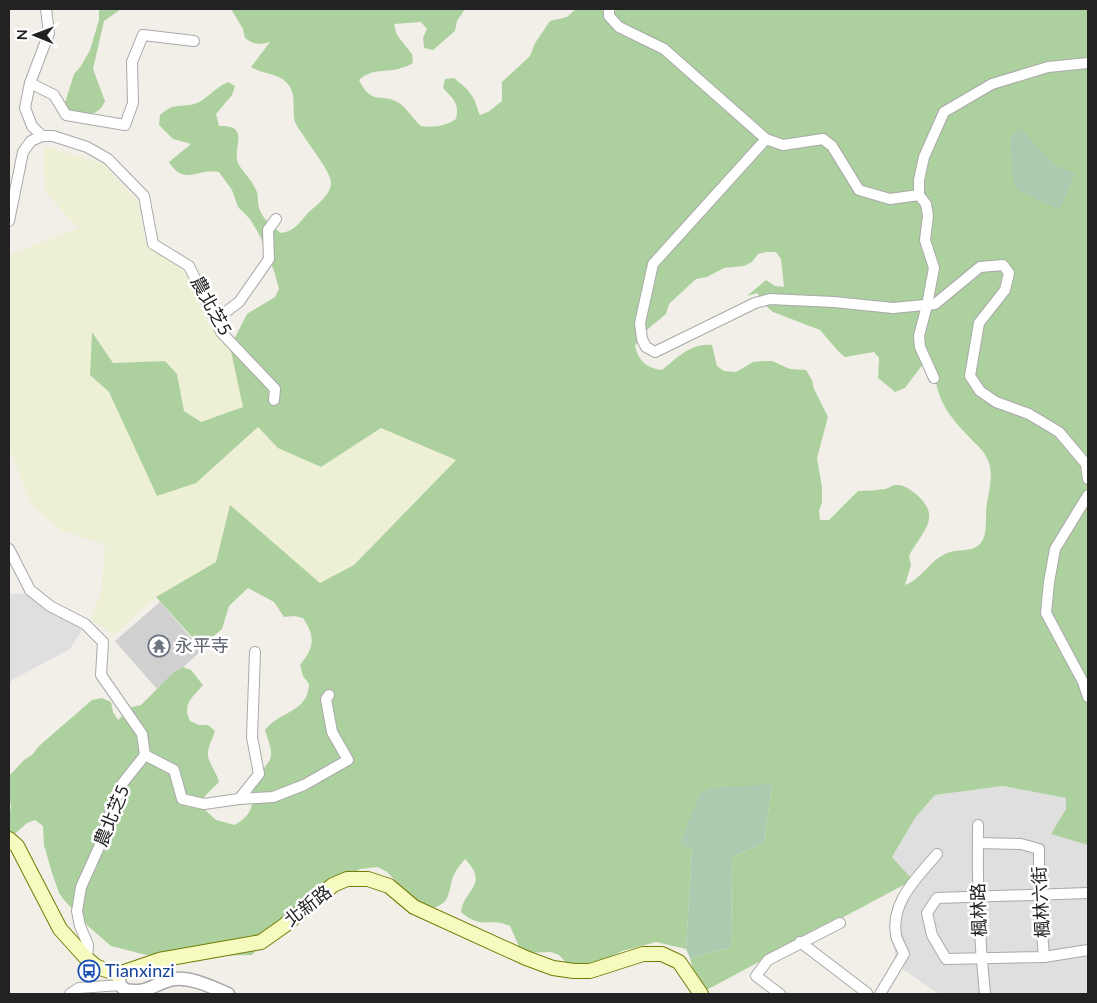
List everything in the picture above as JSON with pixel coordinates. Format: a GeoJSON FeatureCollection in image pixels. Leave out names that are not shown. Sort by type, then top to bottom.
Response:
{"type":"FeatureCollection","features":[{"type":"Feature","properties":{"kind":"main road"},"geometry":{"type":"LineString","coordinates":[[9,839],[17,846],[60,929],[87,959],[119,980]]}},
{"type":"Feature","properties":{"kind":"main road","name":"北新路"},"geometry":{"type":"LineString","coordinates":[[119,980],[158,960],[261,942],[285,925],[332,885],[348,879],[368,879],[389,886],[414,907],[526,958],[553,968],[590,971],[643,954],[662,954],[679,962],[701,994]]}},
{"type":"Feature","properties":{"kind":"street"},"geometry":{"type":"LineString","coordinates":[[9,221],[22,152],[31,141],[42,136],[32,126],[25,108],[30,83],[49,34],[46,9]]}},
{"type":"Feature","properties":{"kind":"street"},"geometry":{"type":"LineString","coordinates":[[609,9],[609,16],[619,27],[664,49],[766,139],[783,145],[823,139],[832,146],[859,190],[890,199],[919,195]]}},
{"type":"Feature","properties":{"kind":"street"},"geometry":{"type":"LineString","coordinates":[[30,83],[54,95],[66,115],[125,125],[133,103],[132,62],[143,34],[194,41]]}},
{"type":"Feature","properties":{"kind":"street"},"geometry":{"type":"LineString","coordinates":[[934,378],[920,348],[919,336],[934,268],[925,240],[928,216],[926,204],[919,195],[919,180],[924,157],[944,112],[992,84],[1048,67],[1088,63]]}},
{"type":"Feature","properties":{"kind":"street","name":"農北芝5"},"geometry":{"type":"LineString","coordinates":[[42,136],[52,136],[87,147],[108,159],[144,196],[153,244],[189,266],[221,332],[275,389],[274,400]]}},
{"type":"Feature","properties":{"kind":"street"},"geometry":{"type":"LineString","coordinates":[[766,139],[653,264],[640,323],[642,339],[646,347],[655,352],[755,303],[770,299],[834,302],[893,308],[935,304],[980,267],[1003,265],[1009,273],[1005,290],[979,324],[970,376],[980,391],[996,402],[1029,414],[1059,432],[1086,464],[1088,479]]}},
{"type":"Feature","properties":{"kind":"street"},"geometry":{"type":"LineString","coordinates":[[215,320],[239,302],[269,259],[268,230],[276,219]]}},
{"type":"Feature","properties":{"kind":"street"},"geometry":{"type":"LineString","coordinates":[[1088,495],[1055,549],[1046,612],[1083,682],[1088,697]]}},
{"type":"Feature","properties":{"kind":"street"},"geometry":{"type":"LineString","coordinates":[[9,549],[30,590],[50,606],[85,624],[103,642],[101,675],[142,734],[145,755],[174,770],[182,799],[204,804],[273,797],[304,785],[348,760],[332,732],[326,698],[329,695]]}},
{"type":"Feature","properties":{"kind":"street"},"geometry":{"type":"LineString","coordinates":[[239,799],[259,774],[252,737],[255,652]]}},
{"type":"Feature","properties":{"kind":"street","name":"農北芝5"},"geometry":{"type":"LineString","coordinates":[[87,959],[88,945],[80,926],[78,911],[81,887],[100,845],[122,784],[145,755]]}},
{"type":"Feature","properties":{"kind":"street","name":"楓林路"},"geometry":{"type":"LineString","coordinates":[[978,825],[978,896],[981,960],[985,994]]}},
{"type":"Feature","properties":{"kind":"street","name":"楓林六街"},"geometry":{"type":"LineString","coordinates":[[978,843],[1021,844],[1039,849],[1039,894],[1044,957]]}},
{"type":"Feature","properties":{"kind":"street"},"geometry":{"type":"LineString","coordinates":[[880,994],[904,954],[896,937],[896,915],[902,895],[937,854]]}},
{"type":"Feature","properties":{"kind":"street"},"geometry":{"type":"LineString","coordinates":[[1088,893],[937,898],[927,914],[932,935],[946,960],[1044,957],[1088,950]]}},
{"type":"Feature","properties":{"kind":"street"},"geometry":{"type":"LineString","coordinates":[[780,994],[756,976],[768,960],[840,923]]}},
{"type":"Feature","properties":{"kind":"street"},"geometry":{"type":"LineString","coordinates":[[800,942],[866,994]]}},
{"type":"Feature","properties":{"kind":"street"},"geometry":{"type":"LineString","coordinates":[[70,994],[79,988],[110,987],[119,980],[125,990],[137,992],[172,979],[198,981],[227,994]]}},
{"type":"Feature","properties":{"kind":"shaded area"},"geometry":{"type":"Polygon","coordinates":[[[29,593],[38,602],[82,630],[70,649],[12,680],[9,686],[9,594],[29,593]]]}},
{"type":"Feature","properties":{"kind":"shaded area","name":"永平寺"},"geometry":{"type":"Polygon","coordinates":[[[160,602],[202,650],[158,690],[115,641],[160,602]]]}},
{"type":"Feature","properties":{"kind":"shaded area"},"geometry":{"type":"Polygon","coordinates":[[[1003,786],[1066,798],[1066,809],[1052,834],[1088,845],[1088,994],[939,994],[895,964],[893,913],[913,880],[892,857],[915,818],[935,795],[1003,786]]]}},
{"type":"Feature","properties":{"kind":"green space"},"geometry":{"type":"Polygon","coordinates":[[[99,9],[121,9],[104,21],[93,69],[105,101],[102,107],[94,113],[85,115],[68,112],[65,103],[74,74],[90,50],[99,20],[99,9]]]}},
{"type":"Feature","properties":{"kind":"green space"},"geometry":{"type":"Polygon","coordinates":[[[231,9],[465,9],[457,21],[455,31],[433,50],[424,48],[423,38],[427,29],[421,22],[394,24],[397,35],[412,54],[413,63],[398,69],[371,73],[359,80],[368,93],[399,103],[421,126],[430,127],[444,125],[456,119],[456,105],[453,98],[443,88],[445,79],[454,78],[466,89],[473,98],[480,115],[488,112],[502,101],[502,82],[530,56],[535,43],[550,21],[567,17],[576,9],[1088,9],[1088,845],[1051,834],[1066,809],[1066,798],[1003,786],[935,795],[915,818],[892,857],[913,880],[699,994],[690,958],[731,947],[732,857],[764,843],[772,784],[692,850],[686,949],[656,942],[622,951],[599,963],[571,968],[559,955],[551,952],[519,953],[518,944],[510,926],[496,922],[475,921],[461,912],[463,904],[476,881],[472,868],[465,859],[454,874],[445,901],[438,906],[424,910],[387,872],[378,867],[360,869],[281,922],[252,955],[154,957],[111,946],[89,927],[59,893],[44,845],[43,826],[35,820],[27,823],[9,839],[10,775],[39,746],[92,700],[102,698],[111,702],[113,712],[118,720],[132,707],[141,705],[173,673],[183,667],[191,670],[203,685],[189,702],[187,710],[190,721],[199,725],[208,725],[215,731],[209,746],[208,755],[219,782],[205,796],[201,806],[216,820],[235,825],[242,821],[252,806],[253,781],[270,759],[270,748],[265,730],[304,701],[307,694],[309,684],[303,676],[300,665],[311,648],[310,631],[303,618],[294,616],[284,617],[274,602],[248,588],[229,606],[222,629],[201,647],[156,597],[216,562],[230,505],[320,583],[354,565],[456,460],[381,428],[321,467],[278,448],[258,427],[196,483],[157,496],[109,392],[90,375],[92,332],[113,363],[165,361],[177,374],[184,411],[201,422],[243,407],[230,347],[247,314],[275,297],[279,289],[274,271],[260,236],[250,219],[238,207],[232,190],[219,172],[212,171],[186,175],[180,173],[169,162],[191,144],[173,139],[159,125],[160,115],[173,107],[194,104],[228,82],[235,86],[232,95],[216,114],[219,126],[235,129],[238,134],[237,159],[239,165],[256,190],[259,208],[263,217],[281,233],[297,225],[326,196],[331,184],[325,167],[295,122],[293,96],[290,87],[282,79],[251,67],[270,42],[260,44],[251,42],[245,38],[243,29],[231,9]],[[1019,128],[1010,139],[1054,166],[1019,128]],[[776,252],[758,254],[752,262],[744,266],[724,268],[707,277],[696,279],[669,304],[666,314],[648,329],[635,346],[641,360],[652,368],[662,370],[691,348],[712,345],[717,366],[724,371],[736,372],[753,362],[763,361],[772,361],[790,369],[806,370],[828,417],[817,458],[822,487],[822,502],[819,511],[820,520],[829,520],[858,491],[885,489],[893,485],[905,486],[925,503],[929,518],[924,532],[909,556],[911,565],[905,585],[941,556],[951,552],[972,549],[979,545],[986,530],[991,481],[989,463],[986,456],[947,410],[939,394],[935,375],[923,364],[905,388],[895,392],[878,378],[879,358],[874,352],[845,357],[820,330],[773,312],[757,293],[747,296],[766,280],[775,286],[784,287],[781,259],[776,252]]]}},
{"type":"Feature","properties":{"kind":"green space"},"geometry":{"type":"Polygon","coordinates":[[[1019,127],[1054,165],[1075,173],[1060,210],[1019,191],[1013,183],[1010,139],[1019,127]]]}},
{"type":"Feature","properties":{"kind":"green space"},"geometry":{"type":"Polygon","coordinates":[[[44,146],[103,164],[139,202],[145,241],[187,274],[206,320],[230,347],[244,407],[201,422],[184,411],[177,374],[165,361],[113,363],[93,333],[90,375],[109,392],[157,496],[196,483],[258,427],[278,448],[321,467],[381,428],[456,460],[354,565],[320,583],[230,505],[216,562],[156,597],[114,635],[90,620],[101,591],[105,545],[60,530],[31,504],[9,448],[9,255],[78,228],[45,192],[44,146]]]}},
{"type":"Feature","properties":{"kind":"green space"},"geometry":{"type":"Polygon","coordinates":[[[772,784],[764,843],[732,857],[731,947],[690,958],[686,949],[692,850],[680,843],[700,793],[710,788],[772,784]]]}},
{"type":"Feature","properties":{"kind":"place","name":"永平寺"},"geometry":{"type":"Point","coordinates":[159,646]}},
{"type":"Feature","properties":{"kind":"place","name":"Tianxinzi"},"geometry":{"type":"Point","coordinates":[89,971]}}]}
